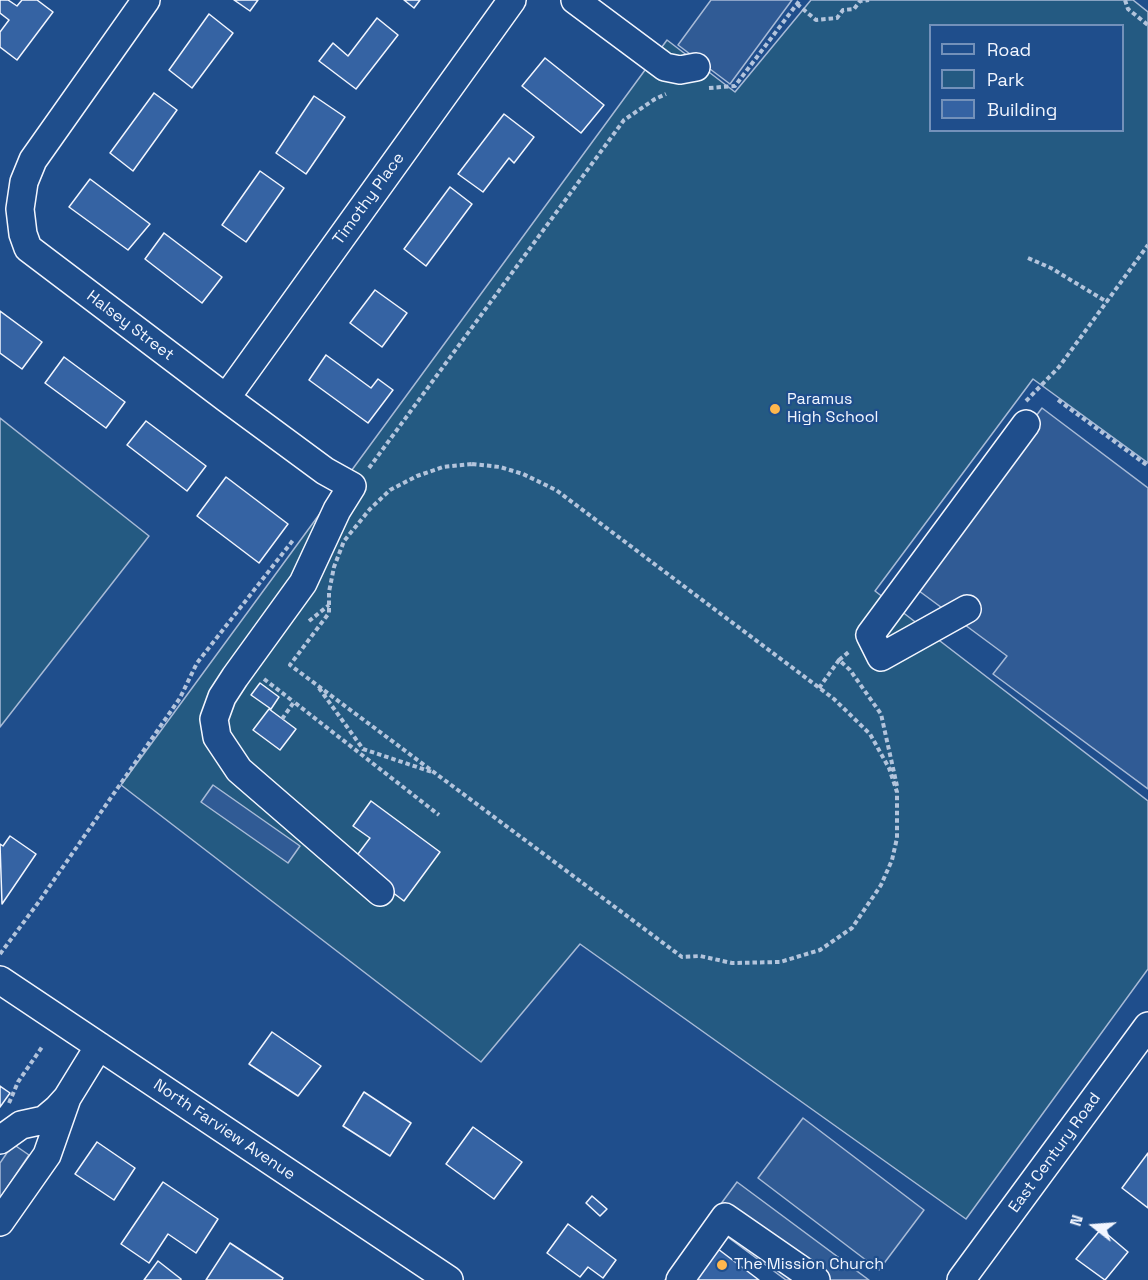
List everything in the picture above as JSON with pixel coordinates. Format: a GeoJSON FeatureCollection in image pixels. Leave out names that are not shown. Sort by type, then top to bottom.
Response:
{"type":"FeatureCollection","features":[{"type":"Feature","properties":{"kind":"street","name":"Halsey Street"},"geometry":{"type":"LineString","coordinates":[[146,0],[33,160],[24,182],[20,209],[28,248],[226,398],[345,482]]}},
{"type":"Feature","properties":{"kind":"street","name":"Timothy Place"},"geometry":{"type":"LineString","coordinates":[[226,398],[512,0]]}},
{"type":"Feature","properties":{"kind":"street"},"geometry":{"type":"LineString","coordinates":[[574,0],[665,67],[680,70],[698,78]]}},
{"type":"Feature","properties":{"kind":"street"},"geometry":{"type":"LineString","coordinates":[[967,609],[881,657],[870,635],[1026,424]]}},
{"type":"Feature","properties":{"kind":"street"},"geometry":{"type":"LineString","coordinates":[[345,482],[337,510],[303,583],[235,677],[222,697],[214,719],[217,737],[239,770],[380,892]]}},
{"type":"Feature","properties":{"kind":"street","name":"North Farview Avenue"},"geometry":{"type":"LineString","coordinates":[[0,980],[449,1280]]}},
{"type":"Feature","properties":{"kind":"street","name":"East Century Road"},"geometry":{"type":"LineString","coordinates":[[961,1280],[1148,1026]]}},
{"type":"Feature","properties":{"kind":"street"},"geometry":{"type":"LineString","coordinates":[[0,1222],[46,1155],[67,1098],[99,1046]]}},
{"type":"Feature","properties":{"kind":"street"},"geometry":{"type":"LineString","coordinates":[[0,1140],[21,1125],[44,1120],[67,1098]]}},
{"type":"Feature","properties":{"kind":"street"},"geometry":{"type":"LineString","coordinates":[[680,1280],[725,1217],[816,1280]]}},
{"type":"Feature","properties":{"kind":"path"},"geometry":{"type":"LineString","coordinates":[[698,78],[735,86],[799,2],[816,20],[837,18],[843,10],[854,9],[860,1],[869,0]]}},
{"type":"Feature","properties":{"kind":"path"},"geometry":{"type":"LineString","coordinates":[[1125,0],[1128,9],[1148,25]]}},
{"type":"Feature","properties":{"kind":"path"},"geometry":{"type":"LineString","coordinates":[[345,482],[376,458],[624,120],[655,99],[670,93]]}},
{"type":"Feature","properties":{"kind":"path"},"geometry":{"type":"LineString","coordinates":[[1028,258],[1051,268],[1107,302]]}},
{"type":"Feature","properties":{"kind":"path"},"geometry":{"type":"LineString","coordinates":[[1058,400],[1148,466]]}},
{"type":"Feature","properties":{"kind":"path"},"geometry":{"type":"LineString","coordinates":[[839,660],[863,686],[881,714],[896,776],[897,792],[897,838],[892,860],[867,910],[852,928],[820,950],[803,957],[780,962],[745,964],[718,962],[700,956],[682,957],[290,665],[329,613],[334,567],[344,541],[370,509],[390,490],[417,476],[443,467],[472,464],[500,467],[533,478],[556,490],[850,713],[870,734],[889,768],[897,792]]}},
{"type":"Feature","properties":{"kind":"path"},"geometry":{"type":"LineString","coordinates":[[0,954],[171,712],[197,663],[301,530]]}},
{"type":"Feature","properties":{"kind":"path"},"geometry":{"type":"LineString","coordinates":[[301,627],[329,605]]}},
{"type":"Feature","properties":{"kind":"path"},"geometry":{"type":"LineString","coordinates":[[819,688],[839,660],[857,647]]}},
{"type":"Feature","properties":{"kind":"path"},"geometry":{"type":"LineString","coordinates":[[260,676],[360,749],[439,815]]}},
{"type":"Feature","properties":{"kind":"path"},"geometry":{"type":"LineString","coordinates":[[317,685],[360,749],[435,773]]}},
{"type":"Feature","properties":{"kind":"path"},"geometry":{"type":"LineString","coordinates":[[282,719],[294,702]]}},
{"type":"Feature","properties":{"kind":"path"},"geometry":{"type":"LineString","coordinates":[[6,1107],[18,1082],[42,1047]]}},
{"type":"Feature","properties":{"kind":"green space","name":"Paramus High School"},"geometry":{"type":"Polygon","coordinates":[[[811,0],[1133,0],[1148,12],[1148,463],[1033,379],[875,591],[1148,801],[1148,969],[966,1219],[580,944],[481,1062],[121,785],[667,40],[735,92],[811,0]]]}},
{"type":"Feature","properties":{"kind":"green space"},"geometry":{"type":"Polygon","coordinates":[[[0,418],[149,536],[0,727],[0,418]]]}},
{"type":"Feature","properties":{"kind":"shaded area"},"geometry":{"type":"Polygon","coordinates":[[[711,0],[792,0],[730,84],[678,45],[711,0]]]}},
{"type":"Feature","properties":{"kind":"shaded area"},"geometry":{"type":"Polygon","coordinates":[[[1042,408],[1148,488],[1148,789],[993,674],[1007,656],[911,585],[1042,408]]]}},
{"type":"Feature","properties":{"kind":"shaded area"},"geometry":{"type":"Polygon","coordinates":[[[213,785],[300,846],[288,863],[201,802],[213,785]]]}},
{"type":"Feature","properties":{"kind":"shaded area"},"geometry":{"type":"Polygon","coordinates":[[[803,1118],[924,1210],[879,1270],[758,1178],[803,1118]]]}},
{"type":"Feature","properties":{"kind":"shaded area"},"geometry":{"type":"Polygon","coordinates":[[[13,1144],[29,1155],[0,1198],[0,1163],[13,1144]]]}},
{"type":"Feature","properties":{"kind":"shaded area"},"geometry":{"type":"Polygon","coordinates":[[[737,1182],[869,1280],[786,1280],[725,1235],[693,1280],[665,1280],[737,1182]]]}},
{"type":"Feature","properties":{"kind":"building"},"geometry":{"type":"Polygon","coordinates":[[[0,0],[8,0],[17,6],[22,0],[37,0],[53,12],[17,60],[0,47],[0,32],[9,20],[0,13],[0,0]]]}},
{"type":"Feature","properties":{"kind":"building"},"geometry":{"type":"Polygon","coordinates":[[[234,0],[258,0],[250,11],[234,0]]]}},
{"type":"Feature","properties":{"kind":"building"},"geometry":{"type":"Polygon","coordinates":[[[404,0],[420,0],[414,8],[404,0]]]}},
{"type":"Feature","properties":{"kind":"building"},"geometry":{"type":"Polygon","coordinates":[[[209,14],[233,33],[192,88],[169,70],[209,14]]]}},
{"type":"Feature","properties":{"kind":"building"},"geometry":{"type":"Polygon","coordinates":[[[377,18],[398,35],[356,89],[319,61],[333,43],[348,56],[377,18]]]}},
{"type":"Feature","properties":{"kind":"building"},"geometry":{"type":"Polygon","coordinates":[[[545,58],[604,105],[581,133],[522,86],[545,58]]]}},
{"type":"Feature","properties":{"kind":"building"},"geometry":{"type":"Polygon","coordinates":[[[154,93],[177,110],[133,171],[110,153],[154,93]]]}},
{"type":"Feature","properties":{"kind":"building"},"geometry":{"type":"Polygon","coordinates":[[[314,96],[345,117],[306,174],[276,153],[314,96]]]}},
{"type":"Feature","properties":{"kind":"building"},"geometry":{"type":"Polygon","coordinates":[[[504,114],[534,137],[514,163],[509,158],[483,192],[458,174],[504,114]]]}},
{"type":"Feature","properties":{"kind":"building"},"geometry":{"type":"Polygon","coordinates":[[[260,171],[284,188],[246,242],[222,225],[260,171]]]}},
{"type":"Feature","properties":{"kind":"building"},"geometry":{"type":"Polygon","coordinates":[[[90,179],[150,224],[128,250],[69,207],[90,179]]]}},
{"type":"Feature","properties":{"kind":"building"},"geometry":{"type":"Polygon","coordinates":[[[450,187],[472,204],[426,266],[404,249],[450,187]]]}},
{"type":"Feature","properties":{"kind":"building"},"geometry":{"type":"Polygon","coordinates":[[[164,233],[222,277],[202,303],[145,259],[164,233]]]}},
{"type":"Feature","properties":{"kind":"building"},"geometry":{"type":"Polygon","coordinates":[[[375,290],[407,313],[382,347],[350,323],[375,290]]]}},
{"type":"Feature","properties":{"kind":"building"},"geometry":{"type":"Polygon","coordinates":[[[0,311],[42,342],[22,369],[0,353],[0,311]]]}},
{"type":"Feature","properties":{"kind":"building"},"geometry":{"type":"Polygon","coordinates":[[[326,355],[371,388],[378,379],[393,390],[368,423],[309,380],[326,355]]]}},
{"type":"Feature","properties":{"kind":"building"},"geometry":{"type":"Polygon","coordinates":[[[64,357],[125,402],[106,428],[45,383],[64,357]]]}},
{"type":"Feature","properties":{"kind":"building"},"geometry":{"type":"Polygon","coordinates":[[[146,421],[206,466],[187,491],[127,445],[146,421]]]}},
{"type":"Feature","properties":{"kind":"building"},"geometry":{"type":"Polygon","coordinates":[[[226,477],[288,524],[259,563],[197,516],[226,477]]]}},
{"type":"Feature","properties":{"kind":"building"},"geometry":{"type":"Polygon","coordinates":[[[260,683],[279,697],[271,709],[251,695],[260,683]]]}},
{"type":"Feature","properties":{"kind":"building"},"geometry":{"type":"Polygon","coordinates":[[[269,709],[296,729],[280,750],[253,730],[269,709]]]}},
{"type":"Feature","properties":{"kind":"building"},"geometry":{"type":"Polygon","coordinates":[[[371,801],[440,852],[404,901],[352,862],[370,838],[353,826],[371,801]]]}},
{"type":"Feature","properties":{"kind":"building"},"geometry":{"type":"Polygon","coordinates":[[[10,836],[36,854],[2,904],[0,844],[3,846],[10,836]]]}},
{"type":"Feature","properties":{"kind":"building"},"geometry":{"type":"Polygon","coordinates":[[[272,1032],[321,1066],[298,1096],[249,1064],[272,1032]]]}},
{"type":"Feature","properties":{"kind":"building"},"geometry":{"type":"Polygon","coordinates":[[[0,1086],[10,1093],[0,1107],[0,1086]]]}},
{"type":"Feature","properties":{"kind":"building"},"geometry":{"type":"Polygon","coordinates":[[[364,1092],[411,1123],[390,1156],[343,1126],[364,1092]]]}},
{"type":"Feature","properties":{"kind":"building"},"geometry":{"type":"Polygon","coordinates":[[[473,1127],[522,1162],[494,1199],[446,1164],[473,1127]]]}},
{"type":"Feature","properties":{"kind":"building"},"geometry":{"type":"Polygon","coordinates":[[[97,1142],[135,1168],[114,1200],[75,1174],[97,1142]]]}},
{"type":"Feature","properties":{"kind":"building"},"geometry":{"type":"Polygon","coordinates":[[[1148,1153],[1148,1208],[1122,1188],[1148,1153]]]}},
{"type":"Feature","properties":{"kind":"building"},"geometry":{"type":"Polygon","coordinates":[[[163,1182],[218,1219],[196,1253],[168,1234],[149,1263],[121,1244],[163,1182]]]}},
{"type":"Feature","properties":{"kind":"building"},"geometry":{"type":"Polygon","coordinates":[[[592,1196],[607,1209],[600,1216],[586,1203],[592,1196]]]}},
{"type":"Feature","properties":{"kind":"building"},"geometry":{"type":"Polygon","coordinates":[[[568,1224],[616,1260],[603,1278],[588,1267],[580,1277],[547,1253],[568,1224]]]}},
{"type":"Feature","properties":{"kind":"building"},"geometry":{"type":"Polygon","coordinates":[[[1101,1229],[1128,1252],[1105,1280],[1076,1259],[1101,1229]]]}},
{"type":"Feature","properties":{"kind":"building"},"geometry":{"type":"Polygon","coordinates":[[[230,1243],[283,1278],[282,1280],[206,1280],[230,1243]]]}},
{"type":"Feature","properties":{"kind":"building","name":"The Mission Church"},"geometry":{"type":"Polygon","coordinates":[[[718,1249],[759,1280],[695,1280],[718,1249]]]}},
{"type":"Feature","properties":{"kind":"building"},"geometry":{"type":"Polygon","coordinates":[[[158,1261],[181,1279],[181,1280],[144,1280],[158,1261]]]}},
{"type":"Feature","properties":{"kind":"place","name":"Paramus High School"},"geometry":{"type":"Point","coordinates":[775,409]}},
{"type":"Feature","properties":{"kind":"place","name":"The Mission Church"},"geometry":{"type":"Point","coordinates":[722,1265]}}]}
